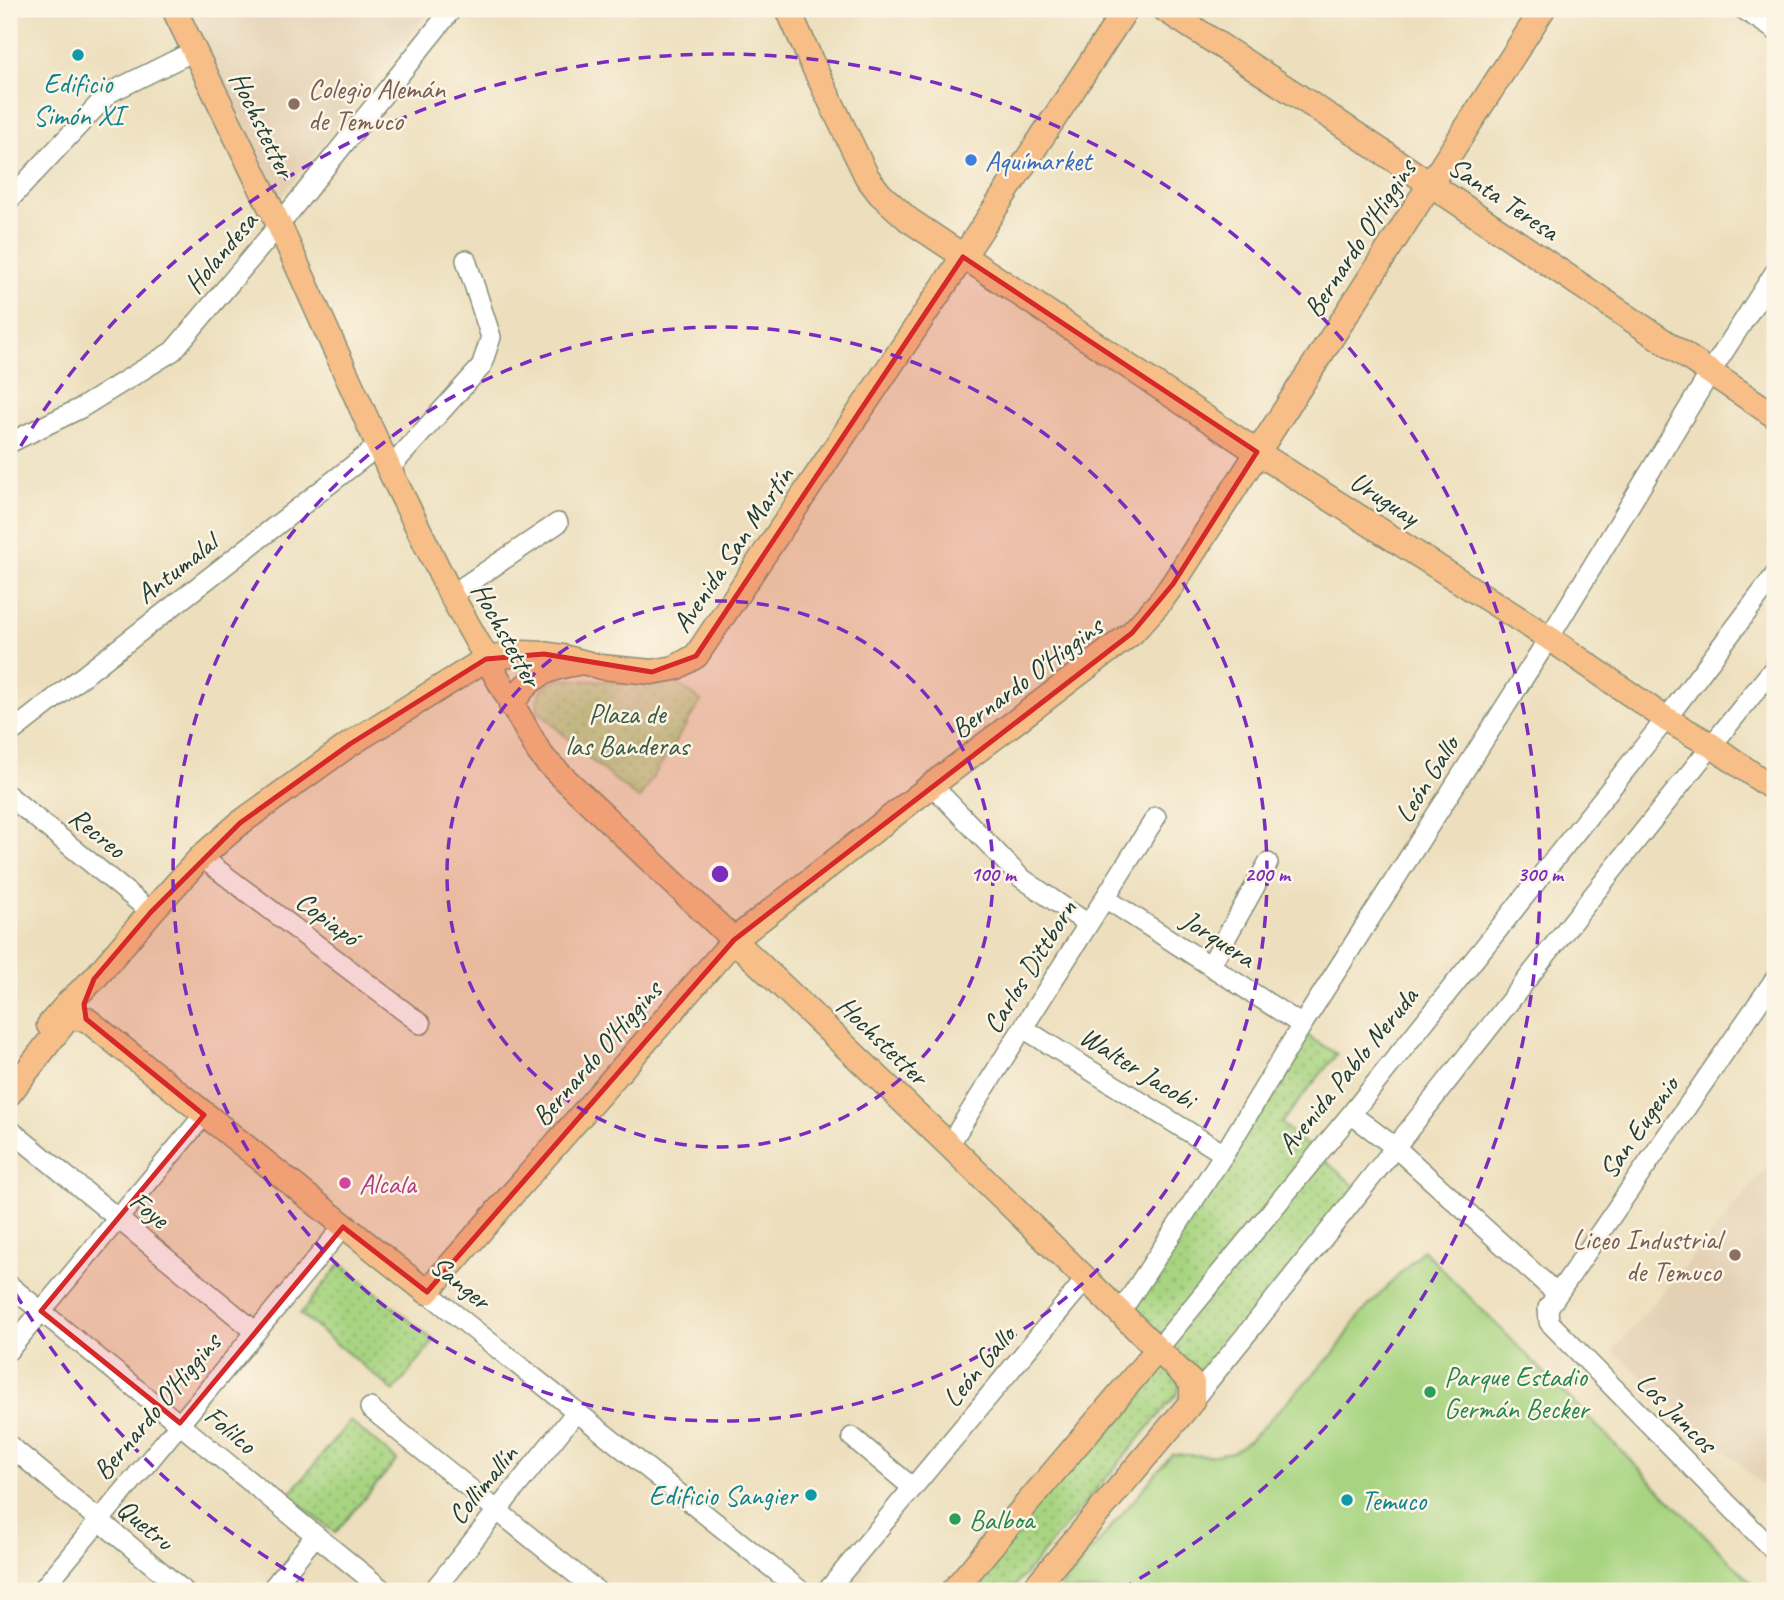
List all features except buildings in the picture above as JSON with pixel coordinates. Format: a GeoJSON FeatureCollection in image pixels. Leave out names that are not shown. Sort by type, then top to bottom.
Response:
{"type":"FeatureCollection","features":[{"type":"Feature","properties":{"kind":"main road","name":"Hochstetter"},"geometry":{"type":"LineString","coordinates":[[174,9],[279,225],[378,446],[451,595],[511,705],[546,761],[949,1144],[1192,1383],[1192,1401]]}},
{"type":"Feature","properties":{"kind":"main road","name":"Uruguay"},"geometry":{"type":"LineString","coordinates":[[788,9],[867,177],[895,209],[1257,452],[1549,638],[1775,790]]}},
{"type":"Feature","properties":{"kind":"main road","name":"Avenida San Martín"},"geometry":{"type":"LineString","coordinates":[[9,1074],[69,1002],[94,979],[201,857],[240,822],[350,744],[486,659],[534,653],[621,670],[652,673],[675,668],[696,656],[1126,9]]}},
{"type":"Feature","properties":{"kind":"main road","name":"Santa Teresa"},"geometry":{"type":"LineString","coordinates":[[1164,9],[1775,416]]}},
{"type":"Feature","properties":{"kind":"main road","name":"Bernardo O'Higgins"},"geometry":{"type":"LineString","coordinates":[[427,1293],[734,940],[1132,633],[1147,618],[1173,584],[1543,9]]}},
{"type":"Feature","properties":{"kind":"main road"},"geometry":{"type":"LineString","coordinates":[[511,705],[536,676],[563,665],[582,663]]}},
{"type":"Feature","properties":{"kind":"main road","name":"Avenida San Martín"},"geometry":{"type":"LineString","coordinates":[[86,1019],[83,1009],[85,995],[94,979]]}},
{"type":"Feature","properties":{"kind":"main road"},"geometry":{"type":"LineString","coordinates":[[9,1094],[64,1023],[72,1017],[86,1019]]}},
{"type":"Feature","properties":{"kind":"main road","name":"Sanger"},"geometry":{"type":"LineString","coordinates":[[86,1019],[427,1293]]}},
{"type":"Feature","properties":{"kind":"main road","name":"Avenida Pablo Neruda"},"geometry":{"type":"LineString","coordinates":[[953,1591],[1157,1350]]}},
{"type":"Feature","properties":{"kind":"main road"},"geometry":{"type":"LineString","coordinates":[[1032,1591],[1192,1401]]}},
{"type":"Feature","properties":{"kind":"street","name":"Holandesa"},"geometry":{"type":"LineString","coordinates":[[9,443],[80,408],[173,351],[279,225],[452,9]]}},
{"type":"Feature","properties":{"kind":"street"},"geometry":{"type":"LineString","coordinates":[[1742,9],[1775,30]]}},
{"type":"Feature","properties":{"kind":"street"},"geometry":{"type":"LineString","coordinates":[[9,200],[109,93],[194,51]]}},
{"type":"Feature","properties":{"kind":"street"},"geometry":{"type":"LineString","coordinates":[[389,469],[481,367],[491,337],[467,260]]}},
{"type":"Feature","properties":{"kind":"street","name":"León Gallo"},"geometry":{"type":"LineString","coordinates":[[1120,1313],[1224,1154],[1549,638],[1710,373],[1775,272]]}},
{"type":"Feature","properties":{"kind":"street","name":"Antumalal"},"geometry":{"type":"LineString","coordinates":[[9,734],[378,446]]}},
{"type":"Feature","properties":{"kind":"street"},"geometry":{"type":"LineString","coordinates":[[451,595],[558,523]]}},
{"type":"Feature","properties":{"kind":"street","name":"Avenida Pablo Neruda"},"geometry":{"type":"LineString","coordinates":[[1157,1350],[1351,1114],[1667,719],[1775,575]]}},
{"type":"Feature","properties":{"kind":"street"},"geometry":{"type":"LineString","coordinates":[[1192,1401],[1396,1148],[1775,667]]}},
{"type":"Feature","properties":{"kind":"street"},"geometry":{"type":"LineString","coordinates":[[932,785],[1020,877],[1088,924]]}},
{"type":"Feature","properties":{"kind":"street","name":"Recreo"},"geometry":{"type":"LineString","coordinates":[[9,796],[151,912]]}},
{"type":"Feature","properties":{"kind":"street","name":"Carlos Dittborn"},"geometry":{"type":"LineString","coordinates":[[949,1144],[1156,817]]}},
{"type":"Feature","properties":{"kind":"street","name":"Copiapó"},"geometry":{"type":"LineString","coordinates":[[201,857],[421,1024]]}},
{"type":"Feature","properties":{"kind":"street"},"geometry":{"type":"LineString","coordinates":[[1210,966],[1268,863]]}},
{"type":"Feature","properties":{"kind":"street","name":"Jorquera"},"geometry":{"type":"LineString","coordinates":[[1105,898],[1303,1026]]}},
{"type":"Feature","properties":{"kind":"street","name":"San Eugenio"},"geometry":{"type":"LineString","coordinates":[[1552,1300],[1775,979]]}},
{"type":"Feature","properties":{"kind":"street","name":"Walter Jacobi"},"geometry":{"type":"LineString","coordinates":[[1023,1028],[1224,1154]]}},
{"type":"Feature","properties":{"kind":"street","name":"Los Juncos"},"geometry":{"type":"LineString","coordinates":[[1351,1114],[1396,1148],[1552,1300],[1549,1322],[1775,1552]]}},
{"type":"Feature","properties":{"kind":"street"},"geometry":{"type":"LineString","coordinates":[[9,1350],[204,1115]]}},
{"type":"Feature","properties":{"kind":"street","name":"Foye"},"geometry":{"type":"LineString","coordinates":[[9,1129],[256,1332]]}},
{"type":"Feature","properties":{"kind":"street","name":"Bernardo O'Higgins"},"geometry":{"type":"LineString","coordinates":[[41,1591],[343,1227]]}},
{"type":"Feature","properties":{"kind":"street","name":"León Gallo"},"geometry":{"type":"LineString","coordinates":[[827,1591],[1086,1279]]}},
{"type":"Feature","properties":{"kind":"street","name":"Folilco"},"geometry":{"type":"LineString","coordinates":[[9,1285],[384,1591]]}},
{"type":"Feature","properties":{"kind":"street","name":"Sanger"},"geometry":{"type":"LineString","coordinates":[[427,1293],[801,1591]]}},
{"type":"Feature","properties":{"kind":"street"},"geometry":{"type":"LineString","coordinates":[[370,1408],[597,1591]]}},
{"type":"Feature","properties":{"kind":"street","name":"Collimallín"},"geometry":{"type":"LineString","coordinates":[[433,1591],[576,1412]]}},
{"type":"Feature","properties":{"kind":"street"},"geometry":{"type":"LineString","coordinates":[[852,1437],[913,1488]]}},
{"type":"Feature","properties":{"kind":"street","name":"Quetru"},"geometry":{"type":"LineString","coordinates":[[9,1445],[184,1591]]}},
{"type":"Feature","properties":{"kind":"street"},"geometry":{"type":"LineString","coordinates":[[270,1591],[316,1535]]}},
{"type":"Feature","properties":{"kind":"highlighted area"},"geometry":{"type":"Polygon","coordinates":[[[963,257],[1257,452],[1173,584],[1132,633],[734,940],[427,1292],[343,1227],[180,1423],[41,1311],[204,1115],[86,1019],[84,1004],[94,979],[151,912],[240,823],[350,744],[486,659],[544,654],[652,672],[696,656],[963,257]]]}},
{"type":"Feature","properties":{"kind":"shaded area","name":"Colegio Alemán de Temuco"},"geometry":{"type":"Polygon","coordinates":[[[189,9],[431,9],[279,199],[189,9]]]}},
{"type":"Feature","properties":{"kind":"shaded area","name":"Liceo Industrial de Temuco"},"geometry":{"type":"Polygon","coordinates":[[[1775,1158],[1775,1496],[1613,1351],[1775,1158]]]}},
{"type":"Feature","properties":{"kind":"green space","name":"Plaza de las Banderas"},"geometry":{"type":"Polygon","coordinates":[[[560,679],[640,683],[673,680],[701,701],[639,799],[592,761],[538,711],[539,694],[549,684],[560,679]]]}},
{"type":"Feature","properties":{"kind":"green space"},"geometry":{"type":"Polygon","coordinates":[[[1303,1032],[1337,1054],[1281,1123],[1357,1188],[1200,1386],[1128,1310],[1303,1032]]]}},
{"type":"Feature","properties":{"kind":"green space","name":"Parque Estadio Germán Becker"},"geometry":{"type":"Polygon","coordinates":[[[1423,1250],[1760,1591],[1058,1591],[1172,1454],[1209,1456],[1232,1452],[1251,1439],[1335,1352],[1360,1315],[1423,1250]]]}},
{"type":"Feature","properties":{"kind":"green space"},"geometry":{"type":"Polygon","coordinates":[[[341,1263],[434,1341],[394,1391],[300,1314],[341,1263]]]}},
{"type":"Feature","properties":{"kind":"green space"},"geometry":{"type":"Polygon","coordinates":[[[1161,1361],[1181,1380],[1177,1394],[1011,1591],[961,1591],[1161,1361]]]}},
{"type":"Feature","properties":{"kind":"green space"},"geometry":{"type":"Polygon","coordinates":[[[350,1421],[397,1460],[335,1533],[289,1495],[350,1421]]]}},
{"type":"Feature","properties":{"kind":"place","name":"Edificio Simón XI"},"geometry":{"type":"Point","coordinates":[78,55]}},
{"type":"Feature","properties":{"kind":"place","name":"Colegio Alemán de Temuco"},"geometry":{"type":"Point","coordinates":[294,104]}},
{"type":"Feature","properties":{"kind":"place","name":"Aquímarket"},"geometry":{"type":"Point","coordinates":[971,160]}},
{"type":"Feature","properties":{"kind":"place","name":"Alcala"},"geometry":{"type":"Point","coordinates":[345,1183]}},
{"type":"Feature","properties":{"kind":"place","name":"Liceo Industrial de Temuco"},"geometry":{"type":"Point","coordinates":[1735,1255]}},
{"type":"Feature","properties":{"kind":"place","name":"Parque Estadio Germán Becker"},"geometry":{"type":"Point","coordinates":[1430,1392]}},
{"type":"Feature","properties":{"kind":"place","name":"Edificio Sangier"},"geometry":{"type":"Point","coordinates":[811,1495]}},
{"type":"Feature","properties":{"kind":"place","name":"Temuco"},"geometry":{"type":"Point","coordinates":[1347,1500]}},
{"type":"Feature","properties":{"kind":"place","name":"Balboa"},"geometry":{"type":"Point","coordinates":[955,1519]}}]}
